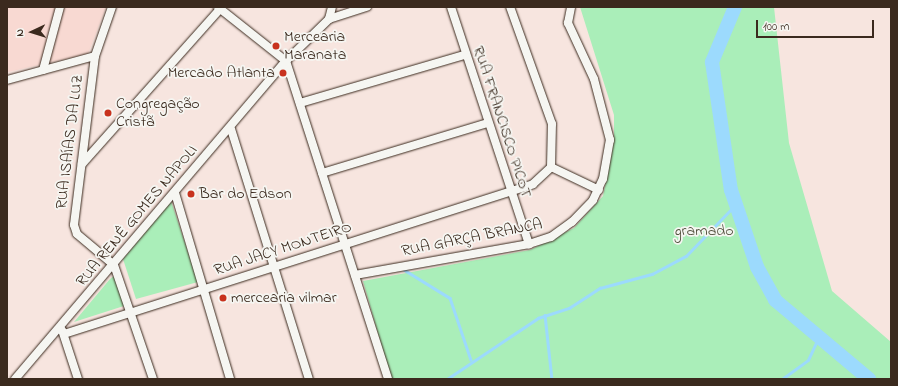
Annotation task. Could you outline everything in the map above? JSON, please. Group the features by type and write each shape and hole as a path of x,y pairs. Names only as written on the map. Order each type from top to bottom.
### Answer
{"street":[{"path":"43,70 60,7"},
{"name":"RUA ISAÍAS DA LUZ","path":"112,7 95,56 74,225 77,234 114,266"},
{"path":"329,19 332,7"},
{"name":"RUA RENÊ GOMES NAPOLI","path":"15,379 62,331 114,266 231,129 286,61 329,19 367,7"},
{"name":"RUA FRANCISCO PICOT","path":"451,7 464,56 488,123 510,193 529,244"},
{"path":"510,7 552,124 551,167 599,190"},
{"name":"RUA GARÇA BRANCA","path":"355,275 529,244 551,237 572,222 599,190 610,146 609,127 588,61 571,30 571,7"},
{"path":"82,164 219,8 286,61 388,379"},
{"path":"7,80 95,56"},
{"path":"300,103 464,56"},
{"path":"322,173 488,123"},
{"path":"231,129 273,268 309,379"},
{"name":"RUA JACY MONTEIRO","path":"62,331 204,290 345,244 510,193 533,184 551,167"},
{"path":"175,193 230,379"},
{"path":"114,266 132,311 153,379"},
{"path":"62,331 78,379"}],"shaded area":[{"path":"8,7 106,7 88,54 8,72"}],"green space":[{"name":"gramado","path":"580,7 774,7 789,143 832,291 891,342 891,379 391,379 363,281 530,250 574,228 603,196 614,141 614,115"},
{"path":"171,201 198,282 136,299 123,259"},
{"path":"114,276 127,305 74,322 110,279"}],"waterway":[{"path":"735,7 712,62 731,190 757,267 775,300 869,379"},
{"path":"447,379 538,318 569,308 600,288 652,274 686,256 736,204"},
{"path":"403,269 450,298 471,360"},
{"path":"545,315 552,379"},
{"path":"782,379 808,360 819,336"}],"place":[{"name":"Mercearia Maranata","path":"276,46"},
{"name":"Mercado Atlanta","path":"283,73"},
{"name":"Congregação Cristã","path":"108,113"},
{"name":"Bar do Edson","path":"191,194"},
{"name":"mercearia vilmar","path":"223,298"}]}
